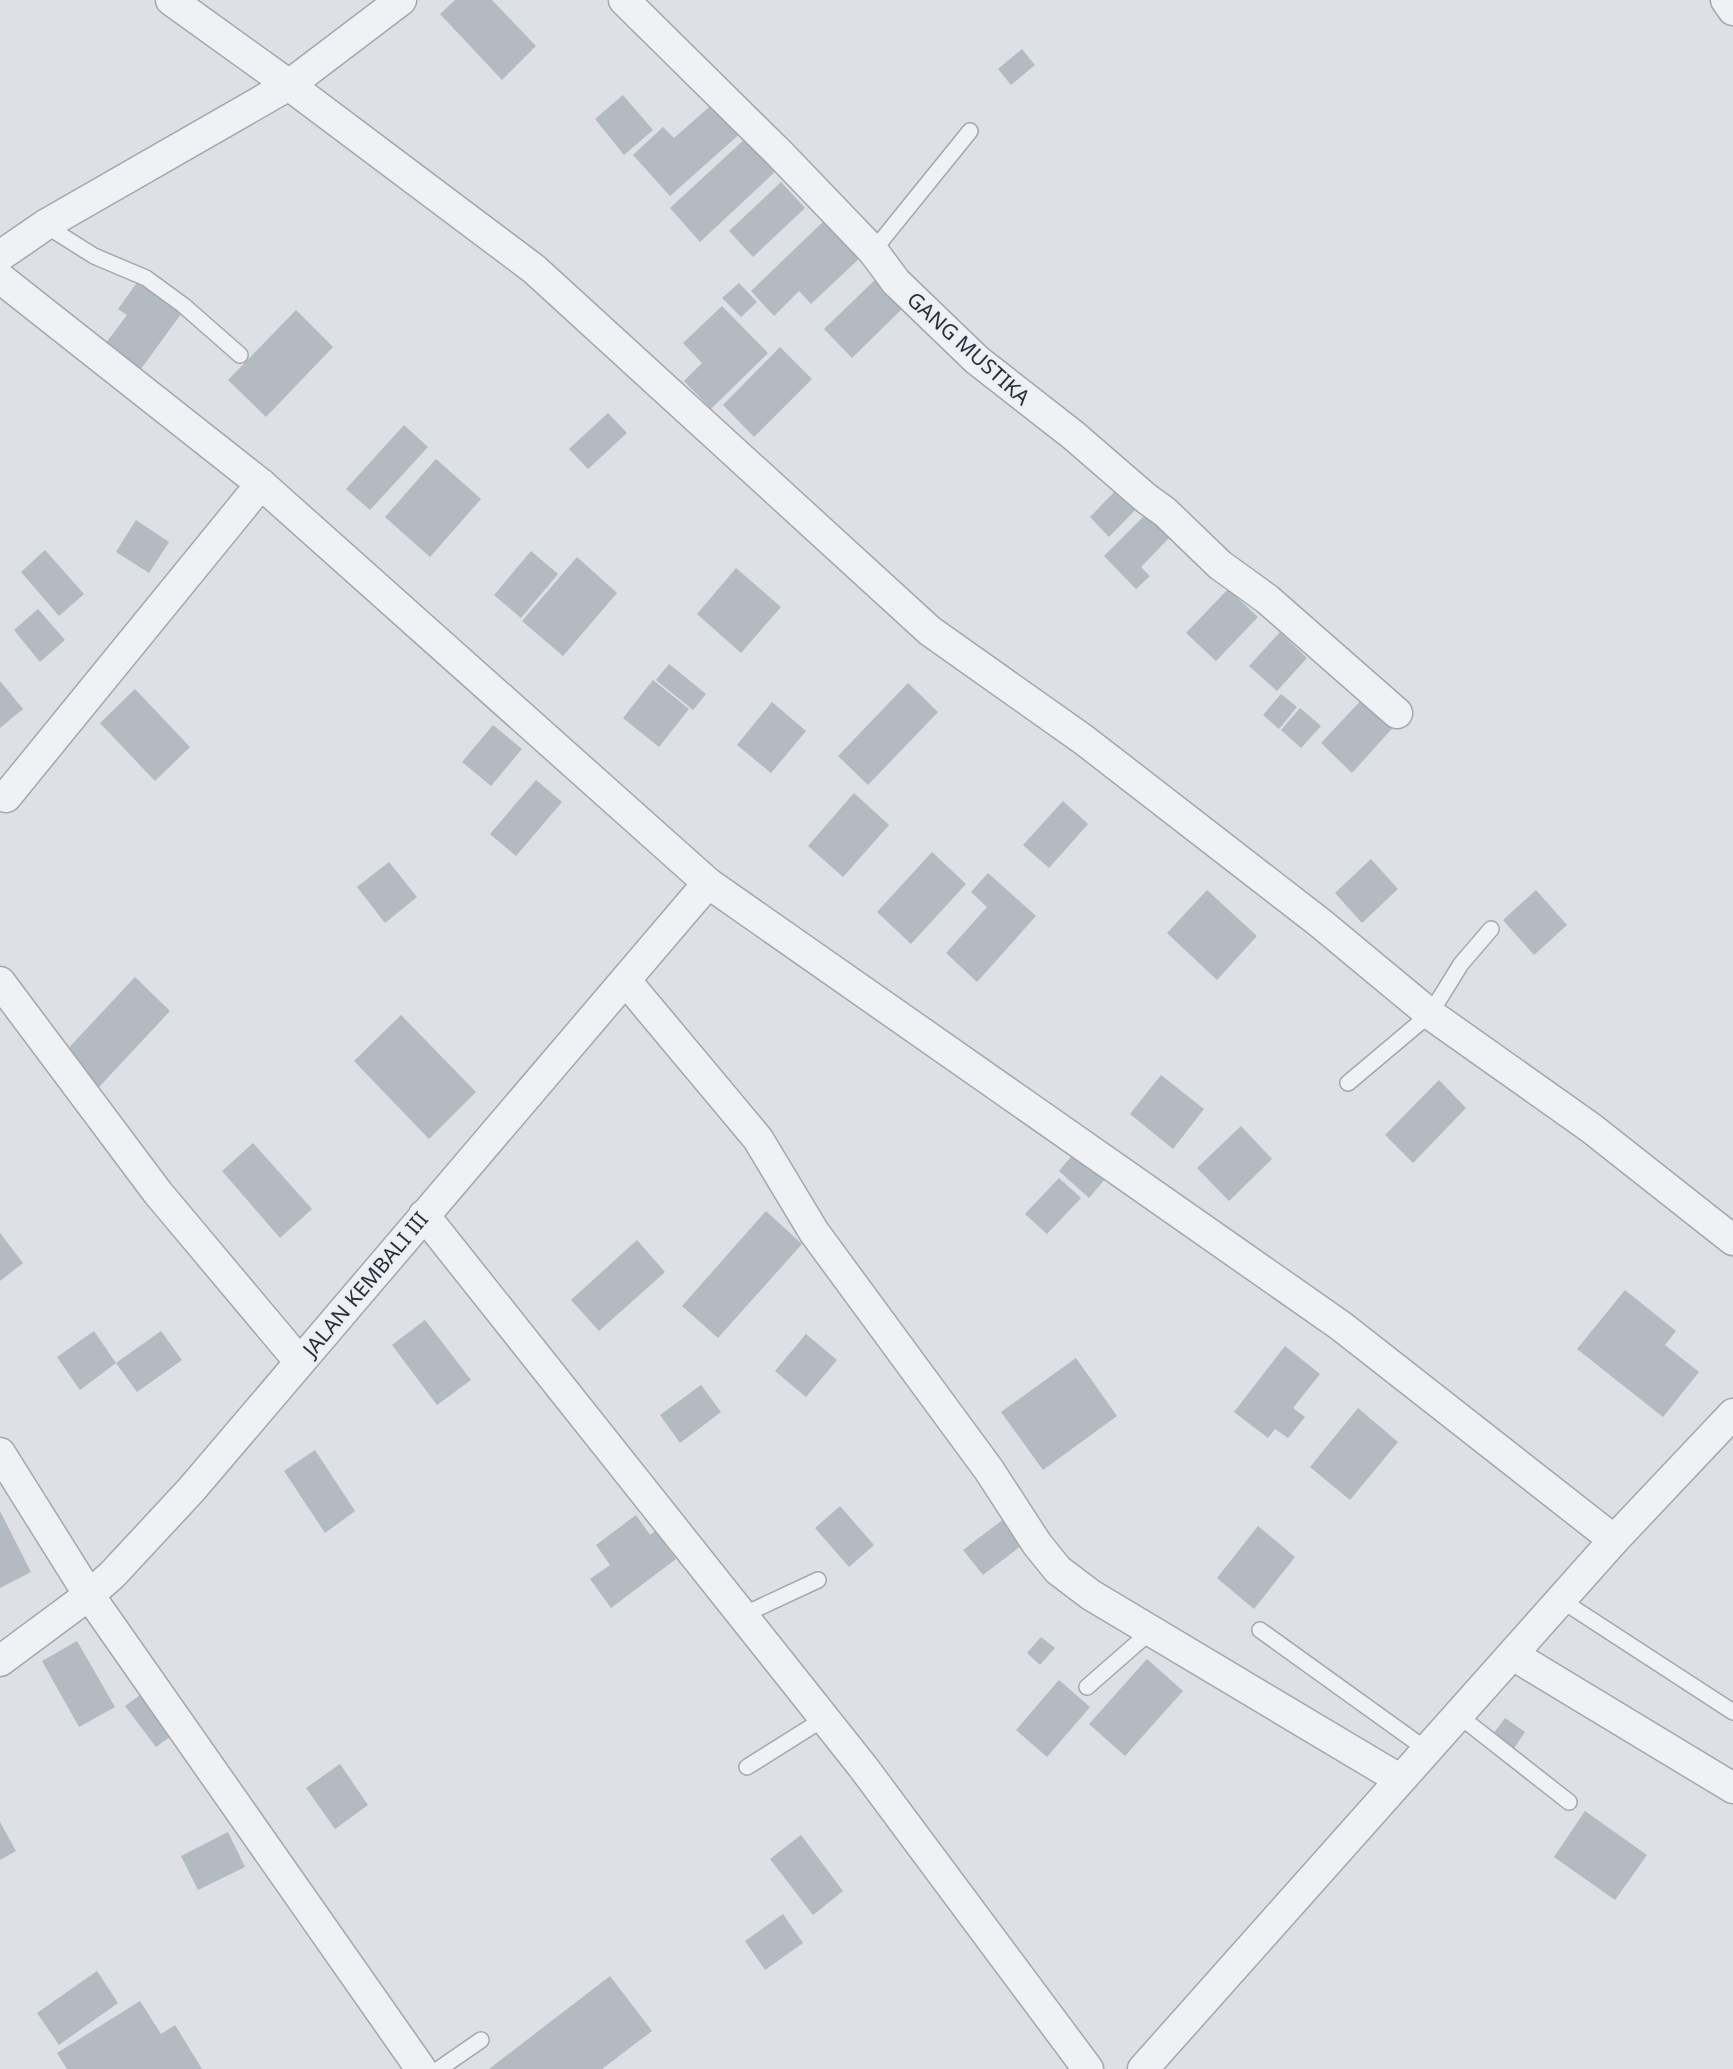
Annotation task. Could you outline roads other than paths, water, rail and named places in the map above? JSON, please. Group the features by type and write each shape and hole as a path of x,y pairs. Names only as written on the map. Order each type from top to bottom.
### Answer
{"street":[{"path":"171,0 289,85 534,269 930,631 1084,740 1319,922 1430,1014 1591,1128 1733,1240"},
{"path":"0,256 45,225 289,85 401,0"},
{"name":"GANG MUSTIKA","path":"624,0 780,154 873,251 896,282 977,360 1073,435 1165,512 1220,565 1267,599 1397,713"},
{"path":"1726,0 1733,10"},
{"path":"0,278 261,484 708,883 1341,1326 1614,1540"},
{"path":"6,797 261,484"},
{"name":"JALAN KEMBALI III","path":"0,1661 89,1595 122,1566 191,1490 708,883"},
{"path":"626,981 758,1139 814,1232 989,1470 1037,1544 1058,1570 1091,1595 1399,1779"},
{"path":"0,982 158,1193 299,1361"},
{"path":"424,1215 825,1718 1088,2069"},
{"path":"1143,2069 1614,1540 1733,1414"},
{"path":"0,1453 89,1595 421,2069"},
{"path":"1513,1655 1733,1788"}],"lane":[{"path":"873,251 970,131"},
{"path":"45,225 94,256 146,278 183,305 240,355"},
{"path":"1348,1083 1430,1014 1461,964 1491,929"},
{"path":"743,1615 818,1580"},
{"path":"1562,1600 1733,1712"},
{"path":"1260,1630 1427,1750"},
{"path":"1087,1687 1151,1631"},
{"path":"1458,1715 1569,1802"},
{"path":"747,1767 825,1718"},
{"path":"439,2069 481,2040"}]}
